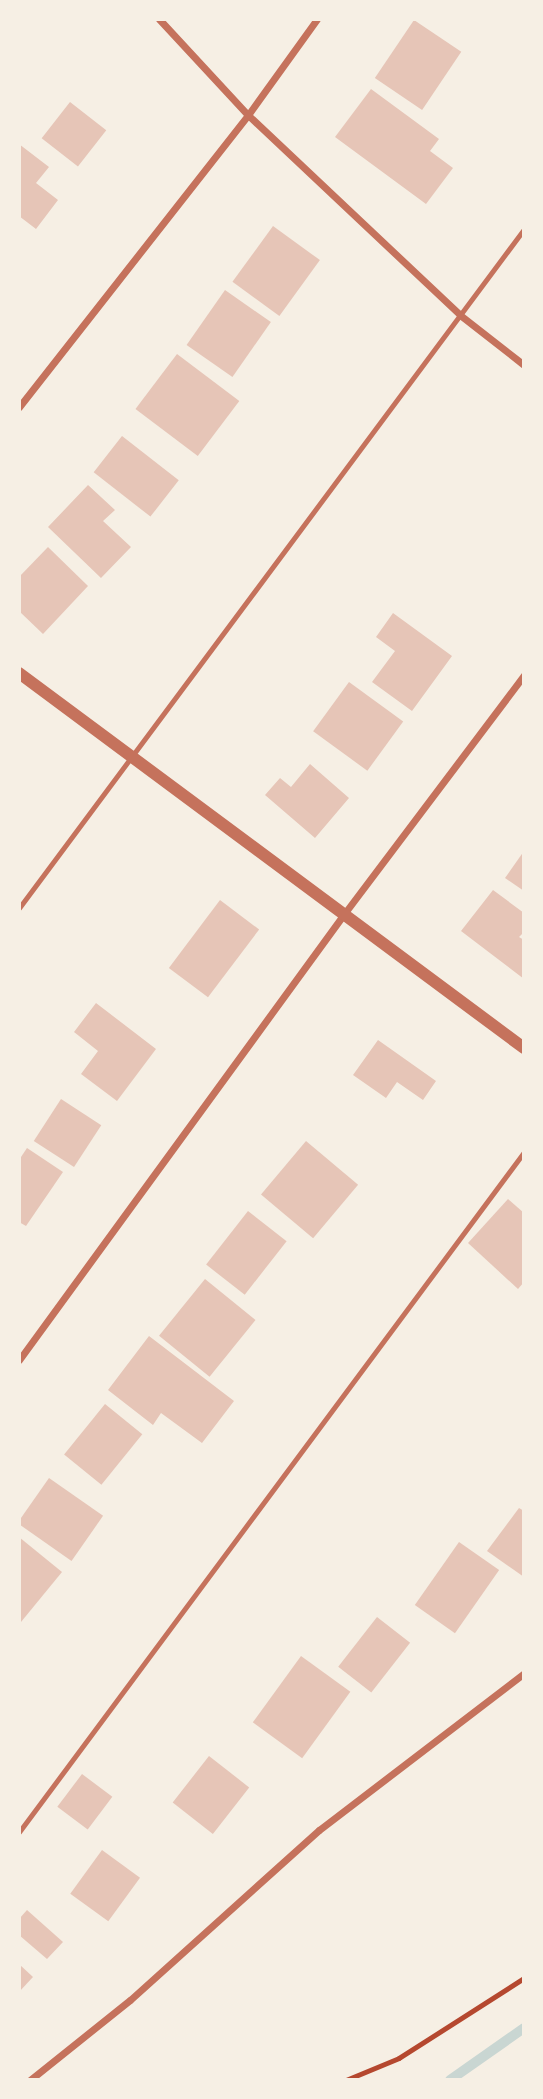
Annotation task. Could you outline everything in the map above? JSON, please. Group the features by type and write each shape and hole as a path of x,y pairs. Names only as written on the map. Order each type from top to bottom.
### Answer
{"street":[{"path":"159,19 248,115 460,315 524,365"},
{"path":"19,407 248,115 317,19"},
{"path":"19,673 524,1048"},
{"path":"19,1360 344,915 524,675"},
{"path":"30,2080 130,2000 319,1830 524,1673"}],"lane":[{"path":"19,908 524,229"},
{"path":"19,1832 524,1152"}],"path":[{"path":"346,2080 399,2058 524,1978"}],"building":[{"path":"414,20 461,52 422,110 375,78"},
{"path":"371,89 439,139 430,151 453,168 426,204 335,137"},
{"path":"70,102 106,130 78,167 42,138"},
{"path":"19,144 49,167 36,183 58,200 36,229 19,216"},
{"path":"273,226 320,260 279,316 232,282"},
{"path":"225,290 271,322 232,377 187,345"},
{"path":"177,354 239,401 198,456 135,409"},
{"path":"122,436 179,480 150,517 94,472"},
{"path":"88,485 115,510 103,521 131,547 101,578 48,527"},
{"path":"48,547 88,586 43,634 19,611 19,577"},
{"path":"393,613 452,656 412,711 372,682 395,651 376,637"},
{"path":"349,682 403,721 367,771 313,731"},
{"path":"310,764 349,798 315,838 265,795 280,778 291,787"},
{"path":"524,851 524,891 505,878"},
{"path":"493,890 524,913 524,932 519,937 524,940 524,979 461,931"},
{"path":"220,900 259,929 208,997 169,968"},
{"path":"96,1003 156,1049 117,1101 81,1074 98,1051 74,1032"},
{"path":"378,1040 436,1081 423,1100 397,1082 386,1098 353,1075"},
{"path":"61,1099 101,1125 74,1167 34,1141"},
{"path":"306,1141 358,1185 313,1238 261,1195"},
{"path":"27,1148 63,1172 26,1226 19,1222 19,1160"},
{"path":"508,1199 524,1213 524,1282 518,1289 468,1243"},
{"path":"248,1211 287,1241 245,1295 206,1265"},
{"path":"205,1279 256,1320 210,1377 159,1336"},
{"path":"149,1336 234,1401 202,1443 161,1413 153,1425 108,1390"},
{"path":"105,1404 142,1434 101,1485 64,1455"},
{"path":"49,1478 103,1516 72,1561 19,1524"},
{"path":"519,1508 524,1511 524,1577 487,1551"},
{"path":"19,1537 62,1572 21,1622 19,1621"},
{"path":"459,1542 499,1570 455,1633 415,1605"},
{"path":"377,1617 410,1643 371,1693 338,1667"},
{"path":"301,1656 350,1692 302,1758 253,1722"},
{"path":"209,1756 249,1787 213,1834 173,1802"},
{"path":"82,1774 112,1797 88,1830 57,1807"},
{"path":"102,1850 140,1878 108,1921 70,1894"},
{"path":"27,1910 63,1942 47,1959 19,1935 19,1919"},
{"path":"19,1964 33,1977 19,1992"}],"waterway":[{"path":"450,2080 524,2028"}]}
